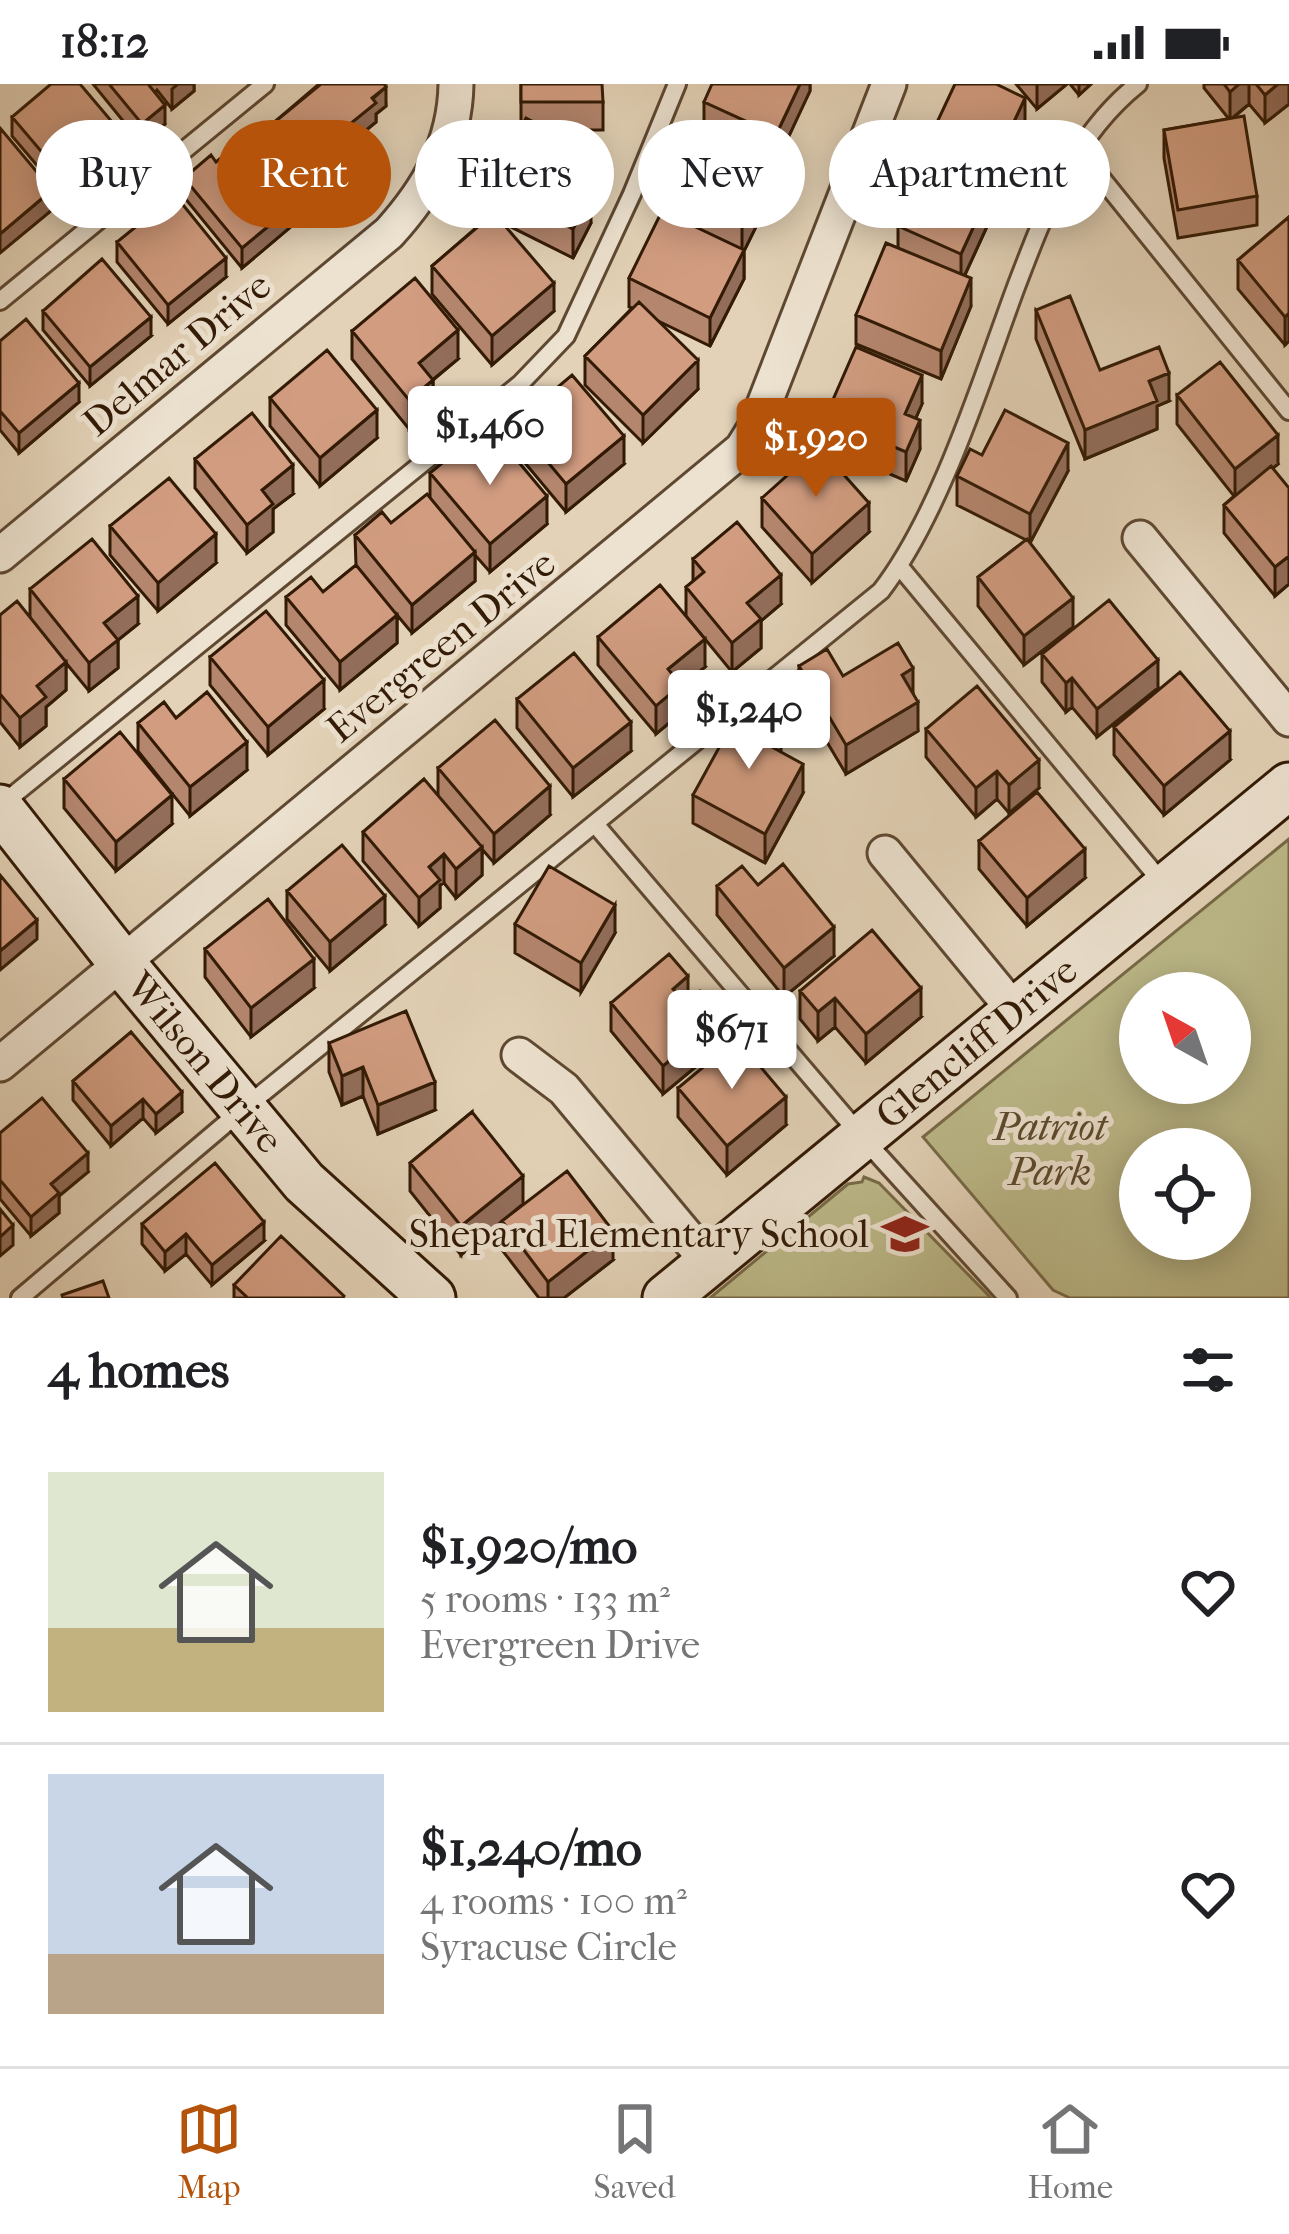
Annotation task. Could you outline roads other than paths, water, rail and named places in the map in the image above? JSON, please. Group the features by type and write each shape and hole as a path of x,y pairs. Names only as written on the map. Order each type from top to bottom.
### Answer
{"street":[{"name":"Delmar Drive","path":"0,555 388,233 413,207 437,166 451,123 456,84"},
{"name":"Evergreen Drive","path":"0,1064 742,449 755,428 889,84"},
{"path":"1140,538 1289,719"},
{"name":"Glencliff Drive","path":"666,1298 1289,786"},
{"name":"Wilson Drive","path":"0,807 318,1198 432,1298"},
{"path":"885,853 1016,1011"},
{"path":"519,1055 564,1089 709,1263"}],"lane":[{"path":"0,301 265,84"},
{"path":"0,807 520,384 566,336 677,84"},
{"path":"1100,120 1138,84"},
{"path":"1110,189 1289,411"},
{"path":"20,1298 243,1109 880,592 900,567 964,426 1038,228"},
{"path":"900,567 1166,887"},
{"path":"595,824 862,1138 1008,1298"}],"place":[{"name":"Shepard Elementary School","path":"905,1234"}],"park label":[{"name":"Patriot Park","path":"1050,1150"}]}
